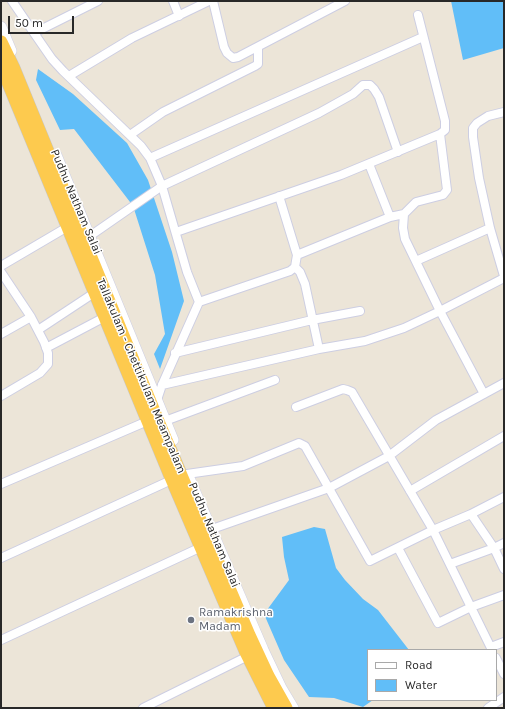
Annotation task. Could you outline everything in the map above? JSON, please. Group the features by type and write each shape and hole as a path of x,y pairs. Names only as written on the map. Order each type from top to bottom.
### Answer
{"highway":[{"name":"Tallakulam - Chettikulam Meampalam","path":"1,29 3,47 13,67 160,426 249,636 268,676 286,708"},
{"name":"Tallakulam - Chettikulam Meampalam","path":"1,65 171,477 246,652 274,708"}],"main road":[{"name":"Pudhu Natham Salai","path":"1,29 90,236 187,474 263,650 281,688 293,708"},
{"name":"Pudhu Natham Salai","path":"1,77 36,158 143,423 244,658 268,708"}],"street":[{"path":"12,1 52,59 130,135 150,158 162,186 187,272 198,302 175,353 157,400"},
{"path":"34,33 98,1"},
{"path":"172,1 179,16"},
{"path":"69,76 132,38 209,1"},
{"path":"213,1 227,53 233,58 258,47 345,1"},
{"path":"176,232 342,175 440,134 445,130 445,121 418,15"},
{"path":"150,158 423,36"},
{"path":"130,135 163,112 258,64 258,47"},
{"path":"90,236 162,186 319,113 353,94 363,85 370,85 379,97 398,152"},
{"path":"162,385 319,349 365,341 404,328 440,311 504,277 490,228 478,171 473,128 477,123 488,116 504,112"},
{"path":"297,255 390,217 404,214 416,202 446,193 440,134"},
{"path":"368,164 390,217"},
{"path":"198,302 279,275 290,271 295,267 297,255 279,196"},
{"path":"404,214 403,228 405,239 440,311 484,394"},
{"path":"416,261 490,228"},
{"path":"1,266 64,229"},
{"path":"295,267 300,272 306,284 319,349"},
{"path":"1,272 38,330 48,353 48,364 40,373 1,396"},
{"path":"38,330 91,295"},
{"path":"175,353 360,310"},
{"path":"1,334 31,318"},
{"path":"46,348 101,319"},
{"path":"165,421 276,380"},
{"path":"212,529 329,488 389,456 436,420 504,383"},
{"path":"296,406 343,389 352,392 433,530 492,649 504,642"},
{"path":"1,484 143,423"},
{"path":"410,491 504,436"},
{"path":"187,474 243,466 299,443 305,446 370,561 504,497"},
{"path":"1,558 168,482"},
{"path":"471,514 494,548 504,569"},
{"path":"450,564 494,548 504,542"},
{"path":"398,548 438,623 471,607 504,595"},
{"path":"1,640 197,549"},
{"path":"143,708 244,658"},
{"path":"497,660 504,674"},
{"path":"488,708 504,697"}],"water":[{"path":"451,1 504,1 504,48 463,60"},
{"path":"38,69 73,94 127,143 148,180 172,252 184,301 160,369 154,354 165,334 155,275 134,209 74,129 60,130 36,80"},
{"path":"314,527 325,529 336,568 363,599 378,610 408,649 367,649 367,701 372,701 363,707 334,698 309,697 284,660 264,614 289,580 284,557 282,537"}],"place":[{"name":"Ramakrishna Madam","path":"191,620"}]}
